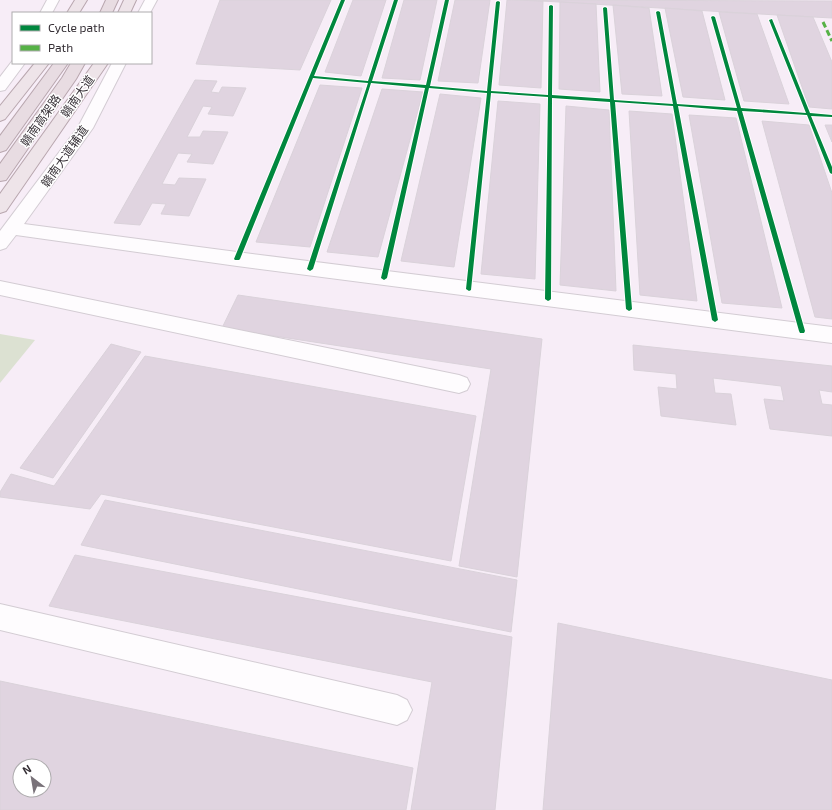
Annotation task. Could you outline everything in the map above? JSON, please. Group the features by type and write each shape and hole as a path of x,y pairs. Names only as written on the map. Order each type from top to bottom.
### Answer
{"highway":[{"path":"106,12 112,0"},
{"name":"赣南高架路","path":"0,147 60,64"},
{"name":"赣南高架路","path":"0,176 69,79 77,64"}],"main road":[{"path":"74,12 81,0"},
{"path":"124,12 130,0"},
{"path":"0,116 41,64"},
{"name":"赣南大道","path":"0,206 100,64"}],"street":[{"path":"47,12 53,0"},
{"path":"145,12 151,0"},
{"path":"0,87 17,64"},
{"name":"赣南大道辅道","path":"0,244 85,128 118,64"},
{"path":"12,228 236,259 832,335"},
{"path":"0,288 459,384"},
{"path":"0,618 398,710"}],"green space":[{"path":"0,334 35,340 0,383"}],"building":[{"path":"220,0 331,0 300,70 196,64"},
{"path":"353,0 386,0 361,76 325,72"},
{"path":"404,0 437,0 420,80 382,78"},
{"path":"455,0 490,0 478,83 438,81"},
{"path":"507,0 543,1 541,88 499,85"},
{"path":"525,0 832,1 832,18 777,15"},
{"path":"560,2 596,4 600,92 559,89"},
{"path":"613,5 649,8 662,96 622,94"},
{"path":"665,8 702,11 725,100 683,97"},
{"path":"719,12 757,14 789,104 744,101"},
{"path":"777,15 813,17 832,62 832,109 809,107"},
{"path":"195,80 217,81 211,92 219,93 222,87 246,88 233,116 208,114 212,107 203,106 187,137 200,137 203,131 228,132 213,164 187,162 192,154 178,153 162,184 175,185 179,178 206,179 189,216 161,214 166,204 152,203 140,225 114,223"},
{"path":"320,85 362,88 310,247 256,242"},
{"path":"382,89 423,92 378,257 327,252"},
{"path":"440,94 481,98 454,267 401,261"},
{"path":"498,101 540,104 535,279 481,274"},
{"path":"566,106 609,110 616,291 560,285"},
{"path":"629,111 672,114 697,301 640,295"},
{"path":"689,115 736,118 782,308 722,303"},
{"path":"762,121 809,125 832,193 832,319 815,317"},
{"path":"825,125 832,125 832,142"},
{"path":"238,295 542,339 517,577 459,566 491,369 222,328"},
{"path":"111,344 141,352 53,478 20,468"},
{"path":"633,345 832,366 832,392 819,390 822,404 832,405 832,436 770,429 764,399 784,401 781,386 713,378 715,393 731,394 736,425 661,416 658,387 677,389 676,374 634,370"},
{"path":"145,356 476,416 451,561 101,494 90,509 0,497 0,492 11,474 54,486"},
{"path":"105,500 517,580 511,632 81,545"},
{"path":"75,555 512,637 495,810 411,810 432,682 49,606"},
{"path":"558,623 832,680 832,810 543,810"},
{"path":"0,681 413,768 406,810 0,810"}],"marked path":[{"path":"823,22 832,41"}],"cycle path":[{"path":"237,259 343,0"},
{"path":"310,269 396,0"},
{"path":"384,278 447,0"},
{"path":"469,289 498,2"},
{"path":"548,299 551,6"},
{"path":"605,8 629,309"},
{"path":"658,12 715,320"},
{"path":"713,17 802,331"},
{"path":"771,20 832,173"},
{"path":"312,77 489,92 832,116"}]}
